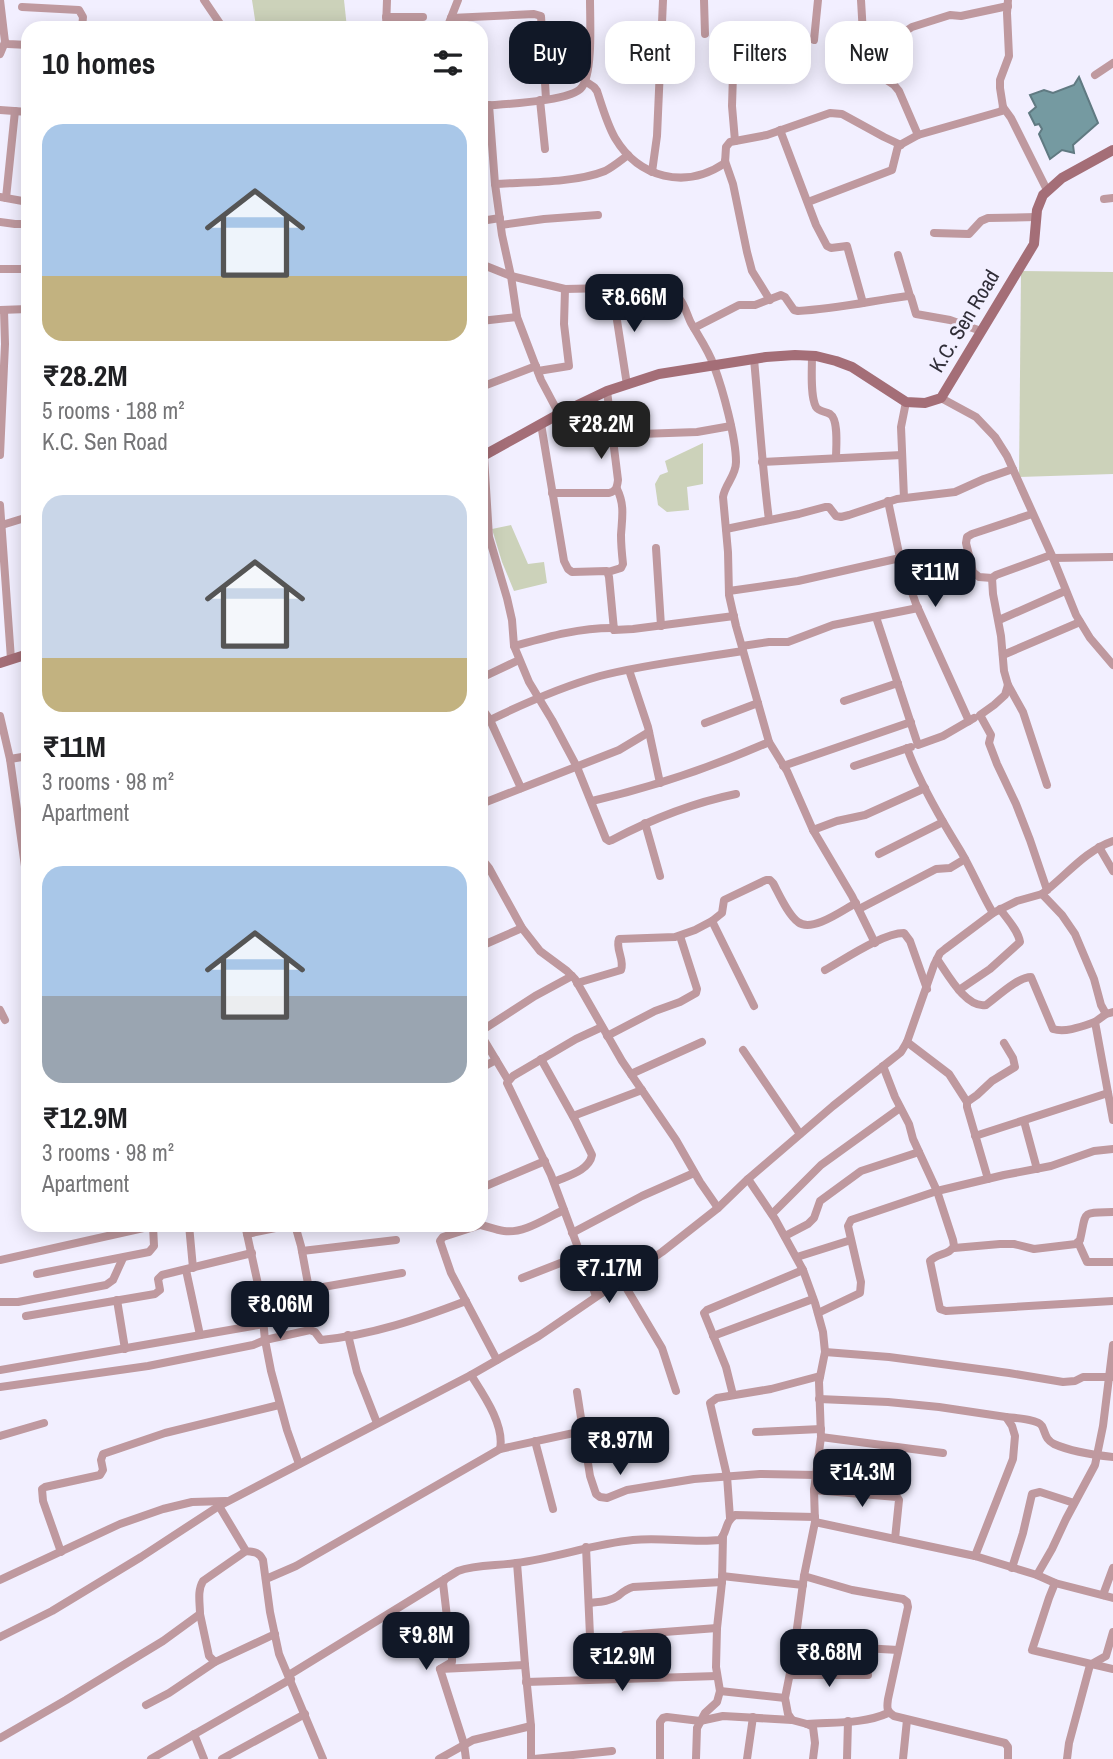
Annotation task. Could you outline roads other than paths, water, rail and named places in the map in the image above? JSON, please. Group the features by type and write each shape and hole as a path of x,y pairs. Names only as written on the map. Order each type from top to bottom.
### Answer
{"street":[{"path":"0,0 5,42 0,54"},
{"path":"204,0 218,21"},
{"path":"386,21 387,0"},
{"path":"450,21 458,0"},
{"path":"590,0 590,21"},
{"path":"652,172 657,136 663,0"},
{"path":"704,0 705,34"},
{"path":"814,40 818,0"},
{"path":"861,0 862,21"},
{"path":"913,26 950,15 961,16 1008,3 1009,56 1000,80 1003,107 1012,118 1047,190 1062,178 1113,150"},
{"path":"22,7 79,10 83,21"},
{"path":"451,18 534,14 541,16 545,149"},
{"path":"386,17 424,17"},
{"path":"5,42 21,45"},
{"path":"1095,75 1113,63"},
{"path":"488,106 566,97 582,89 584,84"},
{"path":"590,84 597,91 613,135 628,156 652,172 666,177 691,176 718,167 725,161"},
{"path":"733,84 735,141"},
{"path":"892,84 899,91 918,135"},
{"path":"808,202 892,170 898,148 918,135 1000,112 1003,107"},
{"path":"0,110 21,111"},
{"path":"15,111 3,197 21,201"},
{"path":"770,300 752,271 733,184 725,161 727,145 735,141 758,138 823,114 838,113 901,145"},
{"path":"488,128 500,221 517,317 559,414"},
{"path":"780,130 827,246 846,246 863,303"},
{"path":"495,184 589,175 612,167 628,156"},
{"path":"488,164 493,164"},
{"name":"K.C. Sen Road","path":"906,402 925,403 941,398 1032,246 1039,204 1047,190"},
{"path":"488,221 598,215"},
{"path":"934,233 969,234 981,221 988,218 1037,217"},
{"path":"0,222 21,224"},
{"path":"898,255 916,314 950,320 981,331"},
{"path":"488,267 511,276 565,289 655,287 674,293 684,306 714,366 731,426 737,465 724,490 723,507 729,591 742,649 769,742 798,794 813,830 875,943"},
{"path":"0,268 21,269"},
{"path":"612,288 627,385"},
{"path":"488,385 537,368 569,366 564,324 565,289"},
{"path":"694,328 739,306 755,305 783,295 794,310 798,311 831,309 910,296"},
{"path":"0,455 5,344 2,310 21,309"},
{"path":"488,320 517,317"},
{"path":"812,356 815,405 818,410 834,417 836,458"},
{"path":"488,454 607,391 659,374 754,359 812,356 836,360 852,367 906,402 901,427 904,498"},
{"path":"754,359 769,520"},
{"path":"541,424 566,566 572,572 608,572 621,568 623,507 617,489 607,391"},
{"path":"941,398 966,411 984,424 995,437 1013,469 1080,622 1113,664"},
{"path":"612,435 697,432 731,426"},
{"path":"762,462 902,456"},
{"path":"726,529 825,506 841,517 888,501 955,492 1013,469"},
{"path":"552,492 609,493 617,489"},
{"path":"888,501 900,558 918,608 969,721"},
{"path":"0,505 5,661"},
{"path":"1032,514 970,535 966,543 969,560 976,575 992,578 1052,556 1113,557"},
{"path":"2,525 21,519"},
{"path":"488,547 507,598 514,646 519,660 577,767 608,841 645,823 712,799 736,794"},
{"path":"656,548 661,625"},
{"path":"729,591 798,581 900,558"},
{"path":"906,575 969,560"},
{"path":"608,572 612,628"},
{"path":"992,578 1007,685 1023,712 1047,786"},
{"path":"999,620 1065,591"},
{"path":"521,788 489,720 539,697 598,677 769,642 788,642 833,625 918,608"},
{"path":"514,646 581,630 617,630 734,616"},
{"path":"876,617 918,745"},
{"path":"1003,655 1080,622"},
{"path":"488,675 519,660"},
{"path":"629,670 649,732 660,783"},
{"path":"844,701 898,683"},
{"path":"854,766 943,736 995,705 1005,695 1007,685"},
{"path":"705,723 758,703"},
{"path":"937,959 959,990 981,1006 1019,980 1031,977 1054,1029 1059,1031 1096,1022 1110,1013 1101,1004 1094,979 1075,934 1045,892 1030,840 989,743 991,735 980,715"},
{"path":"0,716 10,759 21,834"},
{"path":"783,766 911,722"},
{"path":"488,801 619,750 649,732"},
{"path":"592,801 660,783 769,742"},
{"path":"907,748 981,894 1016,931 1020,942 990,969 959,990"},
{"path":"10,759 21,757"},
{"path":"813,830 865,815 925,788"},
{"path":"16,805 21,805"},
{"path":"879,854 943,822"},
{"path":"645,823 660,876"},
{"path":"0,1637 52,1611 219,1506 471,1375 539,1336 662,1252 718,1208 833,1106 901,1052 937,959 945,949 996,911 1045,892 1099,847 1113,841"},
{"path":"1099,847 1113,871"},
{"path":"488,1028 535,996 575,979 621,970 623,966 617,944 619,939 666,939 680,936 721,915 724,901 766,880 771,881 791,914 801,924 806,925 819,923 936,869 950,868 965,859"},
{"path":"488,867 522,928 540,951 575,979 607,1036 718,1208"},
{"path":"712,920 754,1006"},
{"path":"488,943 522,928"},
{"path":"825,970 898,933 906,935 910,941 927,989"},
{"path":"607,1036 696,993 680,936"},
{"path":"0,1010 5,1020"},
{"path":"1096,1022 1113,1120"},
{"path":"508,1080 576,1039 602,1027"},
{"path":"631,1074 702,1042"},
{"path":"907,1042 949,1074 967,1102 988,1179"},
{"path":"967,1102 992,1081 1015,1067 1004,1043"},
{"path":"488,1046 508,1080 508,1086 545,1161 596,1296"},
{"path":"743,1050 800,1134"},
{"path":"541,1059 590,1149 591,1160 587,1166 554,1182"},
{"path":"488,1064 496,1060"},
{"path":"883,1066 937,1191 954,1248"},
{"path":"573,1116 642,1090"},
{"path":"975,1136 1108,1093"},
{"path":"772,1214 821,1165 900,1108"},
{"path":"1024,1121 1037,1169"},
{"path":"818,1313 860,1293 861,1282 848,1226 851,1220 937,1191 1051,1167 1094,1151 1113,1149"},
{"path":"785,1236 808,1224 814,1218 820,1200 861,1171 919,1152"},
{"path":"488,1185 545,1161"},
{"path":"572,1233 642,1196 694,1173"},
{"path":"748,1179 772,1214 803,1270 818,1313 825,1352 820,1376 821,1433 814,1490 815,1519 785,1698 792,1720"},
{"path":"488,1227 513,1231 564,1210"},
{"path":"1078,1242 1086,1215 1113,1212"},
{"path":"0,1260 128,1232"},
{"path":"37,1274 149,1252 154,1245 155,1232"},
{"path":"189,1232 189,1269 201,1335"},
{"path":"247,1232 279,1405 299,1464"},
{"path":"295,1232 309,1289"},
{"path":"458,1232 443,1237 440,1241 451,1273 497,1360"},
{"path":"302,1251 396,1240"},
{"path":"797,1257 851,1240"},
{"path":"1078,1242 1034,1249 1000,1244 954,1248 930,1261 938,1304 944,1311 1113,1301"},
{"path":"1078,1242 1087,1262 1113,1262"},
{"path":"26,1315 155,1294 160,1290 160,1277 252,1254"},
{"path":"522,1278 581,1255"},
{"path":"0,1302 18,1303 106,1285 113,1280 123,1258"},
{"path":"733,1395 726,1367 704,1313 803,1270"},
{"path":"261,1298 402,1273"},
{"path":"621,1279 662,1348 676,1391"},
{"path":"713,1336 813,1299"},
{"path":"117,1300 125,1349"},
{"path":"0,1387 148,1366 253,1345 310,1330 321,1340 394,1327 466,1301"},
{"path":"0,1370 264,1324"},
{"path":"348,1335 357,1372 377,1423"},
{"path":"1037,1575 1095,1465 1111,1377 1113,1345"},
{"path":"825,1352 889,1357 1063,1382 1083,1377 1111,1377"},
{"path":"471,1375 495,1418 500,1449"},
{"path":"730,1518 727,1476 710,1403 717,1398 771,1389 820,1376"},
{"path":"577,1392 590,1476 596,1494 600,1497 607,1498 627,1490 694,1479 760,1474 816,1475"},
{"path":"819,1399 939,1407 1036,1422 1042,1425 1047,1440 1052,1443 1070,1450 1113,1457"},
{"path":"61,1552 41,1489 100,1475 103,1470 103,1454 165,1433 279,1405"},
{"path":"975,1556 1013,1459 1015,1436 1006,1417"},
{"path":"0,1436 44,1423"},
{"path":"266,1579 296,1566 500,1449 583,1431"},
{"path":"756,1432 821,1433 943,1453"},
{"path":"535,1441 553,1510"},
{"path":"814,1490 897,1497 900,1506 895,1539"},
{"path":"1012,1568 1032,1494 1040,1492 1074,1503"},
{"path":"0,1580 120,1524 163,1508 192,1502 230,1501"},
{"path":"219,1506 246,1551"},
{"path":"696,1759 697,1728 717,1702 720,1691 716,1628 722,1579 723,1536 727,1522 735,1515 815,1519 975,1556 1055,1583 1113,1598"},
{"path":"155,1758 468,1567 517,1563 586,1547 645,1539 708,1541 720,1540 723,1536"},
{"path":"586,1547 589,1679"},
{"path":"215,1662 209,1656 200,1614 200,1586 203,1581 246,1551 255,1552 260,1554 265,1566 279,1654 322,1756 312,1759"},
{"path":"517,1563 532,1759 612,1751"},
{"path":"1103,1595 1113,1568"},
{"path":"440,1669 452,1662 452,1640 443,1584 445,1579"},
{"path":"589,1603 616,1598 633,1587 722,1579 804,1581 903,1599 908,1606 888,1699 888,1713"},
{"path":"1055,1583 1032,1650 1113,1670"},
{"path":"0,1738 163,1641 200,1614"},
{"path":"625,1635 716,1628"},
{"path":"1067,1759 1090,1665 1106,1656 1113,1632"},
{"path":"146,1705 215,1662 275,1634"},
{"path":"795,1644 898,1650"},
{"path":"440,1669 525,1665"},
{"path":"440,1669 464,1744 466,1759"},
{"path":"790,1675 868,1675"},
{"path":"526,1682 717,1676"},
{"path":"720,1691 785,1698"},
{"path":"807,1724 878,1717 888,1713 1005,1743 1008,1747 1008,1759"},
{"path":"222,1759 305,1714"},
{"path":"660,1759 660,1722 663,1718 700,1721 717,1716 792,1720 807,1724 813,1727 813,1759"},
{"path":"747,1759 753,1717"},
{"path":"903,1759 907,1720"},
{"path":"847,1759 848,1721"},
{"path":"439,1759 480,1738 531,1726"},
{"path":"194,1734 204,1759"}]}
